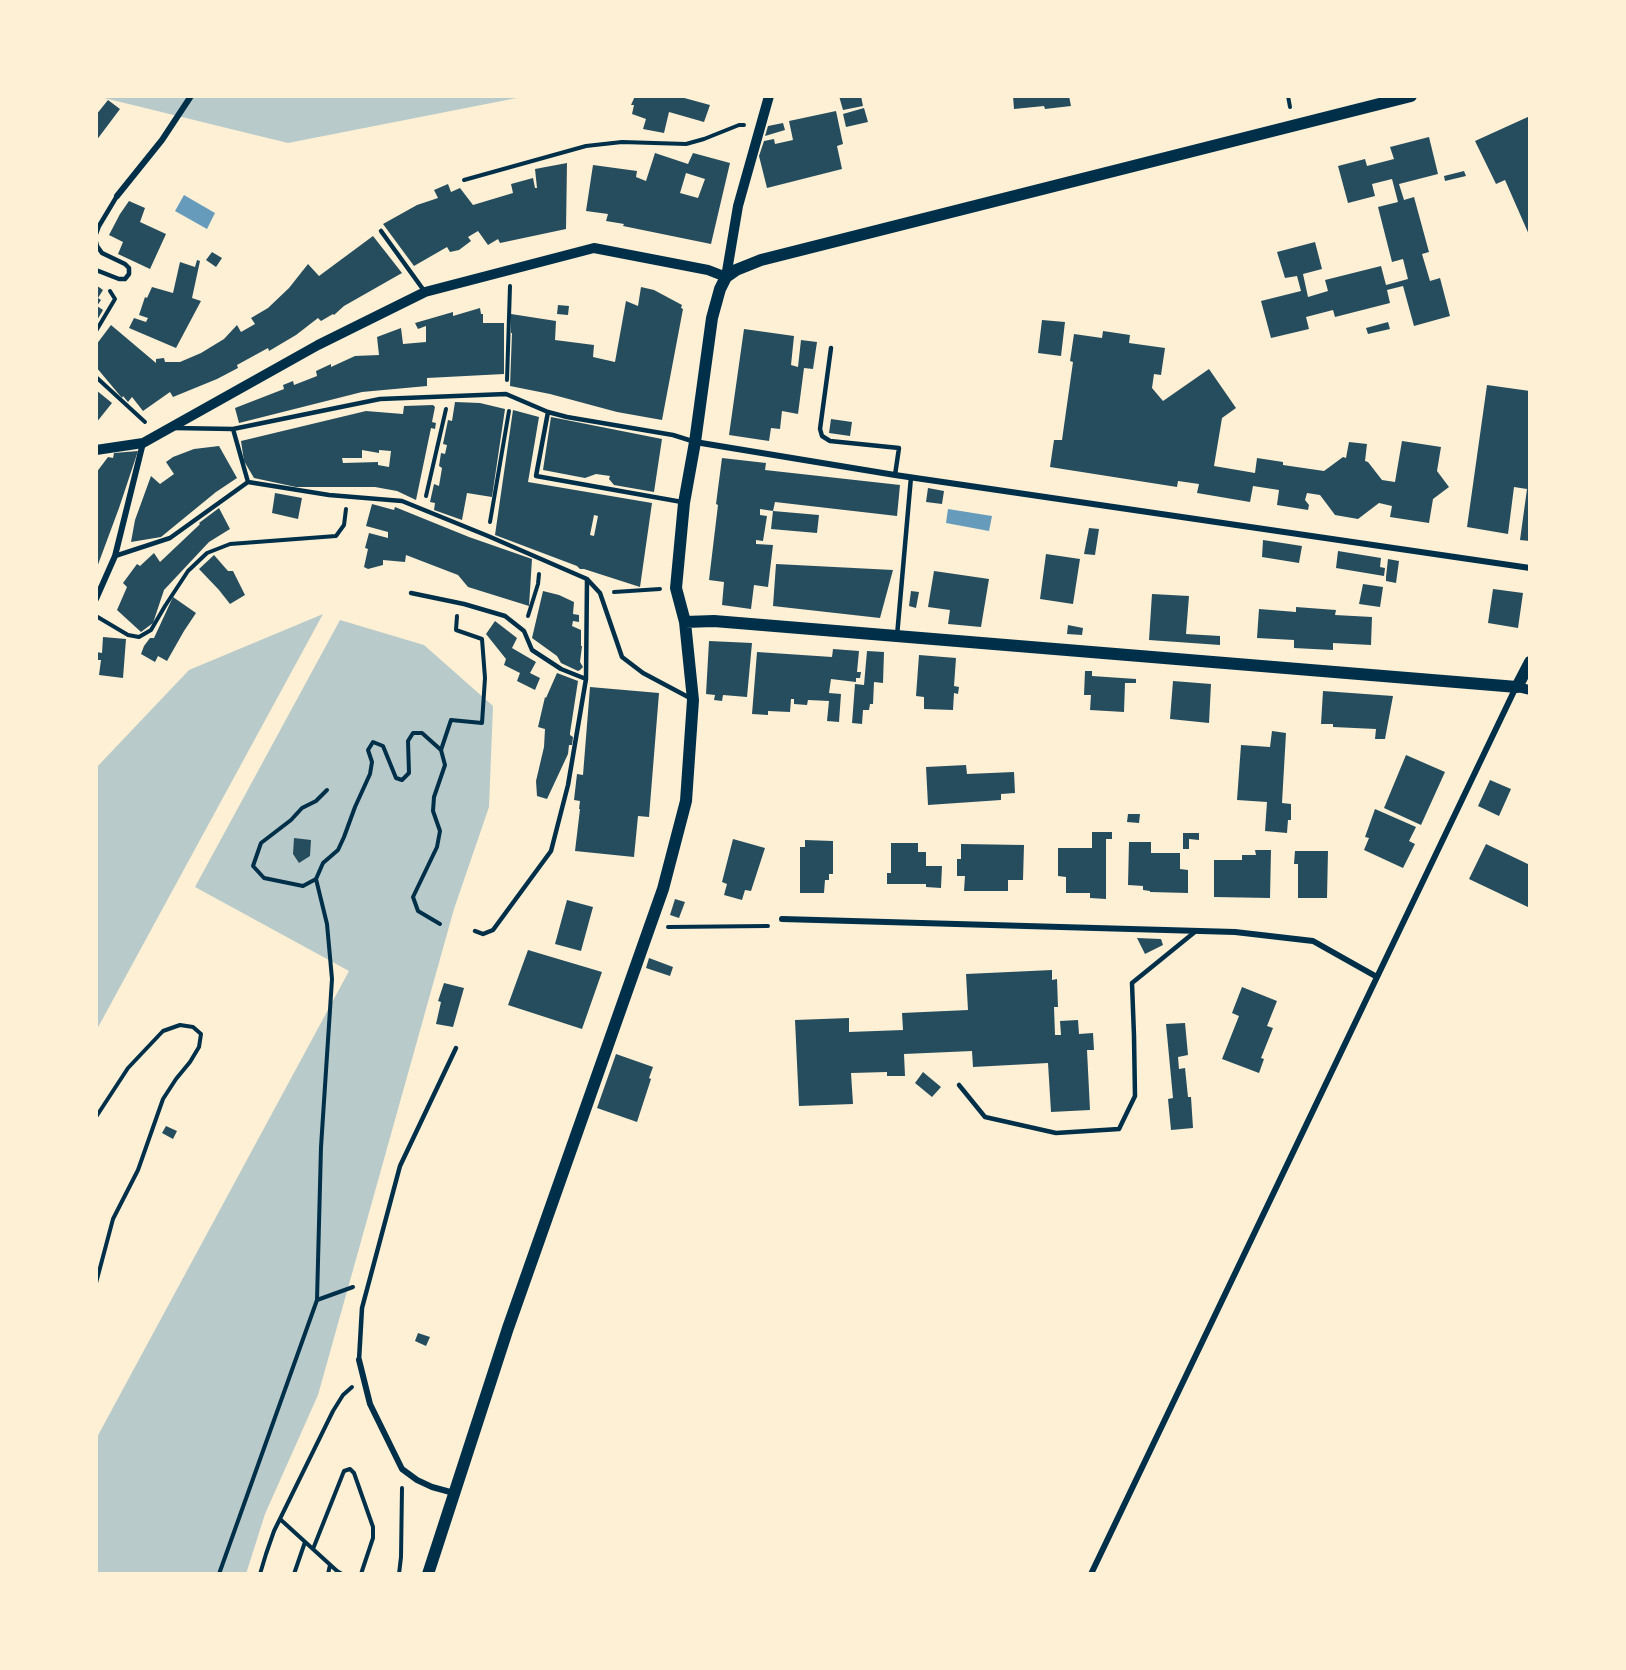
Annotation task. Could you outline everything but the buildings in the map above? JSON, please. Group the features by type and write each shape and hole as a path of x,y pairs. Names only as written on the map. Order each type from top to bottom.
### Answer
{"main road":[{"path":"428,1574 512,1317 663,889 686,801 693,700 685,622 676,588 684,503 712,318 720,289 726,278 736,270 760,260 1411,96"},
{"path":"685,622 714,621 1517,687 1530,662"}],"street":[{"path":"117,196 162,140 191,96"},
{"path":"96,450 143,443 318,345 425,292 594,248 708,270 726,278 738,206 769,96"},
{"path":"695,442 895,475 1530,568"},
{"path":"96,599 116,556 143,443"},
{"path":"1091,1574 1517,687 1530,690"},
{"path":"782,919 1235,932 1313,941 1377,977"},
{"path":"359,1360 370,1404 402,1469 432,1487 454,1493"}],"lane":[{"path":"96,234 117,196"},
{"path":"381,231 425,292"},
{"path":"96,242 102,253 125,264 129,268 129,274 125,279 119,279 96,270"},
{"path":"831,348 820,429 822,436 830,441 898,448 895,475"},
{"path":"171,428 233,429 380,399 506,394 548,412 567,417 673,435 695,442"},
{"path":"548,412 536,476 684,503"},
{"path":"233,429 248,482"},
{"path":"897,636 911,477"},
{"path":"116,556 170,538 248,482 348,497 402,501 587,579 600,593 622,657 643,672 693,700"},
{"path":"475,931 483,934 493,930 550,851 568,785 586,679 587,579"},
{"path":"411,593 505,616 524,631 532,650 561,669 586,679"},
{"path":"959,1085 985,1117 1056,1133 1119,1129 1135,1096 1132,983 1196,931"},
{"path":"359,1360 362,1308 400,1166 456,1048"}],"path":[{"path":"464,180 586,146 622,142 686,144 739,125 760,125"},
{"path":"488,536 509,409 506,394 511,270"},
{"path":"96,331 115,299 108,288 107,275"},
{"path":"96,377 158,435"},
{"path":"423,511 449,397"},
{"path":"96,616 128,634 139,637 151,630 188,571 207,553 230,544 336,536 344,525 348,497"},
{"path":"524,631 538,584 541,559"},
{"path":"600,593 676,588"},
{"path":"441,750 451,720 482,723 485,678 482,639 456,630 457,616 471,606"},
{"path":"219,1574 317,1300 321,1147 332,979 327,924 316,879 323,863 338,850 344,837 370,774 372,762 368,750 373,742 383,746 396,778 402,780 409,773 408,741 413,733 423,733 441,750 445,765 434,797 433,811 440,831 436,847 413,897 418,910 440,924"},
{"path":"316,879 303,886 264,878 253,866 261,843 327,790"},
{"path":"648,927 771,926 782,919"},
{"path":"96,1117 128,1068 163,1031 180,1025 193,1027 201,1034 199,1047 163,1099 138,1170 113,1219 96,1284"},
{"path":"317,1300 369,1281"},
{"path":"260,1574 280,1519 333,1411 343,1395 363,1376"},
{"path":"313,1549 344,1472 350,1469 354,1473 373,1527 374,1538 361,1574"},
{"path":"399,1574 402,1469"},
{"path":"280,1519 342,1574"},
{"path":"294,1574 305,1542"},
{"path":"328,1574 330,1565"}],"shaded area":[{"path":"96,96 527,96 288,143"},
{"path":"323,614 96,1031 96,768 189,670"},
{"path":"340,620 424,645 493,706 489,807 454,909 318,1395 265,1514 246,1574 96,1574 96,1439 349,971 195,887"}],"water":[{"path":"184,195 215,213 207,229 175,211"},
{"path":"948,509 992,516 989,531 946,523"}]}
